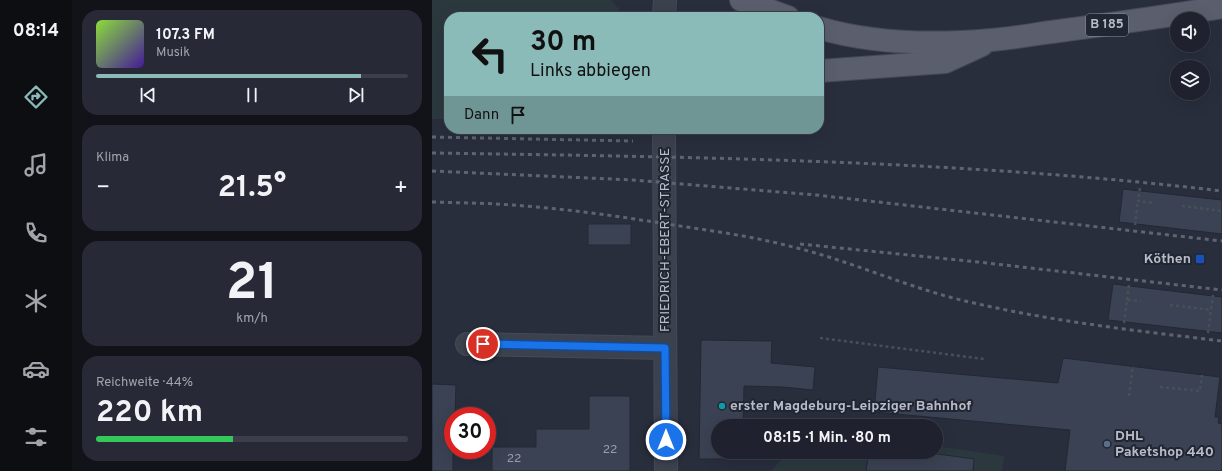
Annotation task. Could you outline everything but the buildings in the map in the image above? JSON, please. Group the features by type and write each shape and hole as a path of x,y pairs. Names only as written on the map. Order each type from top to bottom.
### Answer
{"main road":[{"path":"741,0 774,12"},
{"name":"B 185","path":"824,29 882,40 927,43 991,40 1222,7"},
{"path":"824,71 946,62 991,40"}],"street":[{"path":"664,0 664,12"},
{"name":"FRIEDRICH-EBERT-STRASSE","path":"664,134 666,471"},
{"path":"467,344 665,348"}],"path":[{"path":"1135,225 1140,188"},
{"path":"1138,201 1153,203"},
{"path":"1182,206 1222,211"},
{"path":"1124,323 1129,285"},
{"path":"1208,333 1213,295"},
{"path":"1127,300 1141,301"},
{"path":"1170,305 1211,310"},
{"path":"820,338 984,359"},
{"path":"1129,396 1133,366"},
{"path":"1160,386 1200,392 1202,375"}],"shaded area":[{"path":"432,0 611,0 621,12 444,12 444,119 432,119"},
{"path":"943,447 1004,456 1002,471 771,471 782,459 943,459"}],"railway":[{"path":"432,137 633,141"},
{"path":"432,153 630,156 926,166 1124,181 1222,191"},
{"path":"432,171 633,180 816,195 1222,241"},
{"path":"432,202 502,204 562,210 735,235 782,244 819,254 951,298 1005,310 1129,330 1222,341"},
{"path":"800,244 978,262 1222,290"}],"place":[{"name":"Köthen","path":"1200,259"},
{"name":"erster Magdeburg-Leipziger Bahnhof","path":"722,406"},
{"name":"DHL Paketshop 440","path":"1107,444"}],"route":[{"path":"483,344 665,348 666,440"}]}
